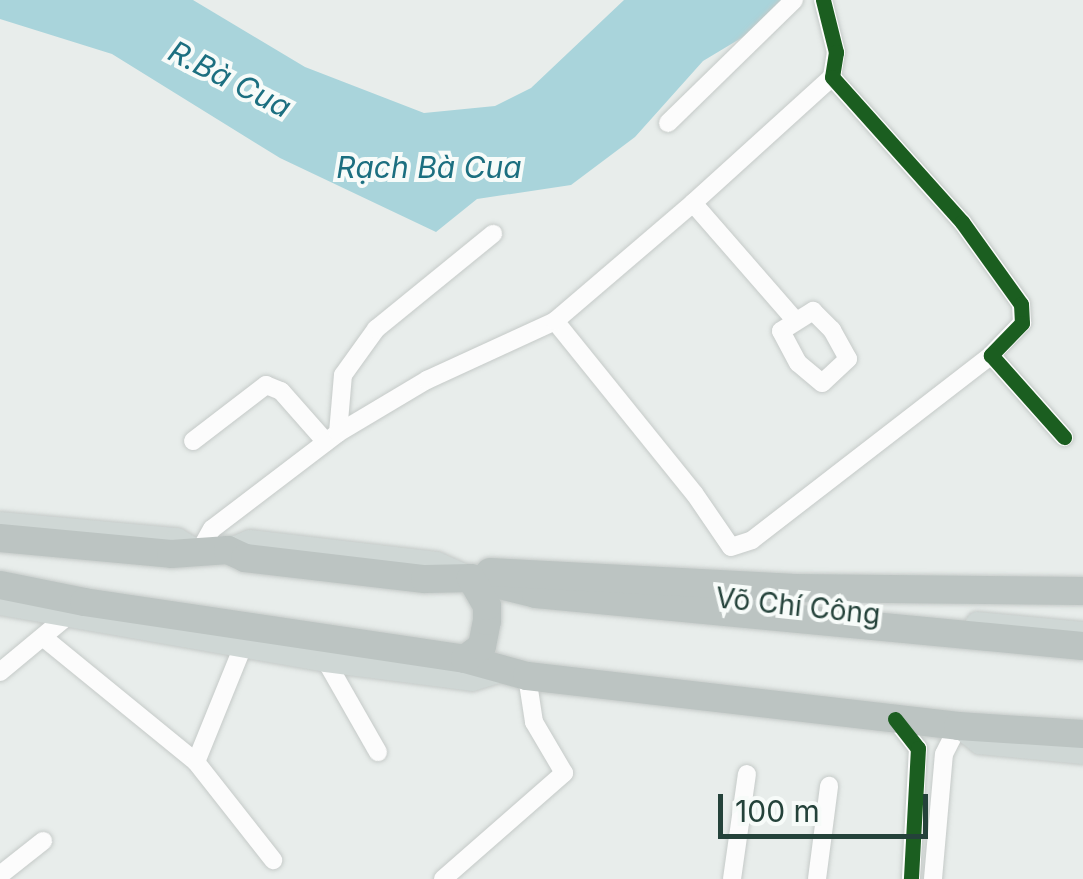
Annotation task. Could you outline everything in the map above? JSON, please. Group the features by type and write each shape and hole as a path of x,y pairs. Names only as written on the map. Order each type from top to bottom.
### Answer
{"highway":[{"name":"Võ Chí Công","path":"0,538 172,554 228,550 246,558 425,579 471,578 536,594 1083,646"},
{"path":"465,660 482,646 487,621 486,606 471,578 514,570 791,588 1083,591"},
{"path":"0,585 76,610 327,650 465,660 515,673 895,719 1083,734"},
{"path":"514,588 502,601 496,623 496,654 515,673"}],"main road":[{"name":"Võ Chí Công","path":"0,522 177,539 198,552"},
{"name":"Võ Chí Công","path":"514,588 541,581 1083,632"},
{"path":"0,604 76,610"},
{"path":"327,650 472,680 515,673"},
{"path":"958,726 980,743 1083,753"}],"street":[{"path":"668,123 794,0"},
{"path":"198,552 212,529 332,437 428,380 555,321 694,202 832,77 836,52 823,0"},
{"path":"555,321 694,493 732,547 752,540 991,355 1022,322 1020,304 962,222 832,77"},
{"path":"694,202 795,320"},
{"path":"332,437 344,374 376,330 493,234"},
{"path":"991,355 1064,436"},
{"path":"192,441 266,386 281,392 332,437"},
{"path":"0,672 76,610"},
{"path":"196,762 246,636"},
{"path":"44,638 196,762 273,860"},
{"path":"327,650 378,752"},
{"path":"443,879 564,773 534,722 515,673"},
{"path":"895,719 918,748 910,879"},
{"path":"934,879 944,754 958,726"},
{"path":"732,879 747,774"},
{"path":"817,879 828,786"},
{"path":"0,874 43,841"}],"water":[{"name":"Rạch Bà Cua","path":"0,0 193,0 305,67 424,113 495,106 531,88 624,0 788,0 763,25 703,61 635,137 571,185 477,199 436,232 280,158 112,54 0,19"}],"cycle path":[{"path":"823,0 836,52 832,77 962,222 1021,304 1022,323 991,355 1064,437"},
{"path":"895,719 918,748 911,879"}],"water label":[{"name":"R.Bà Cua","path":"230,79"}]}
